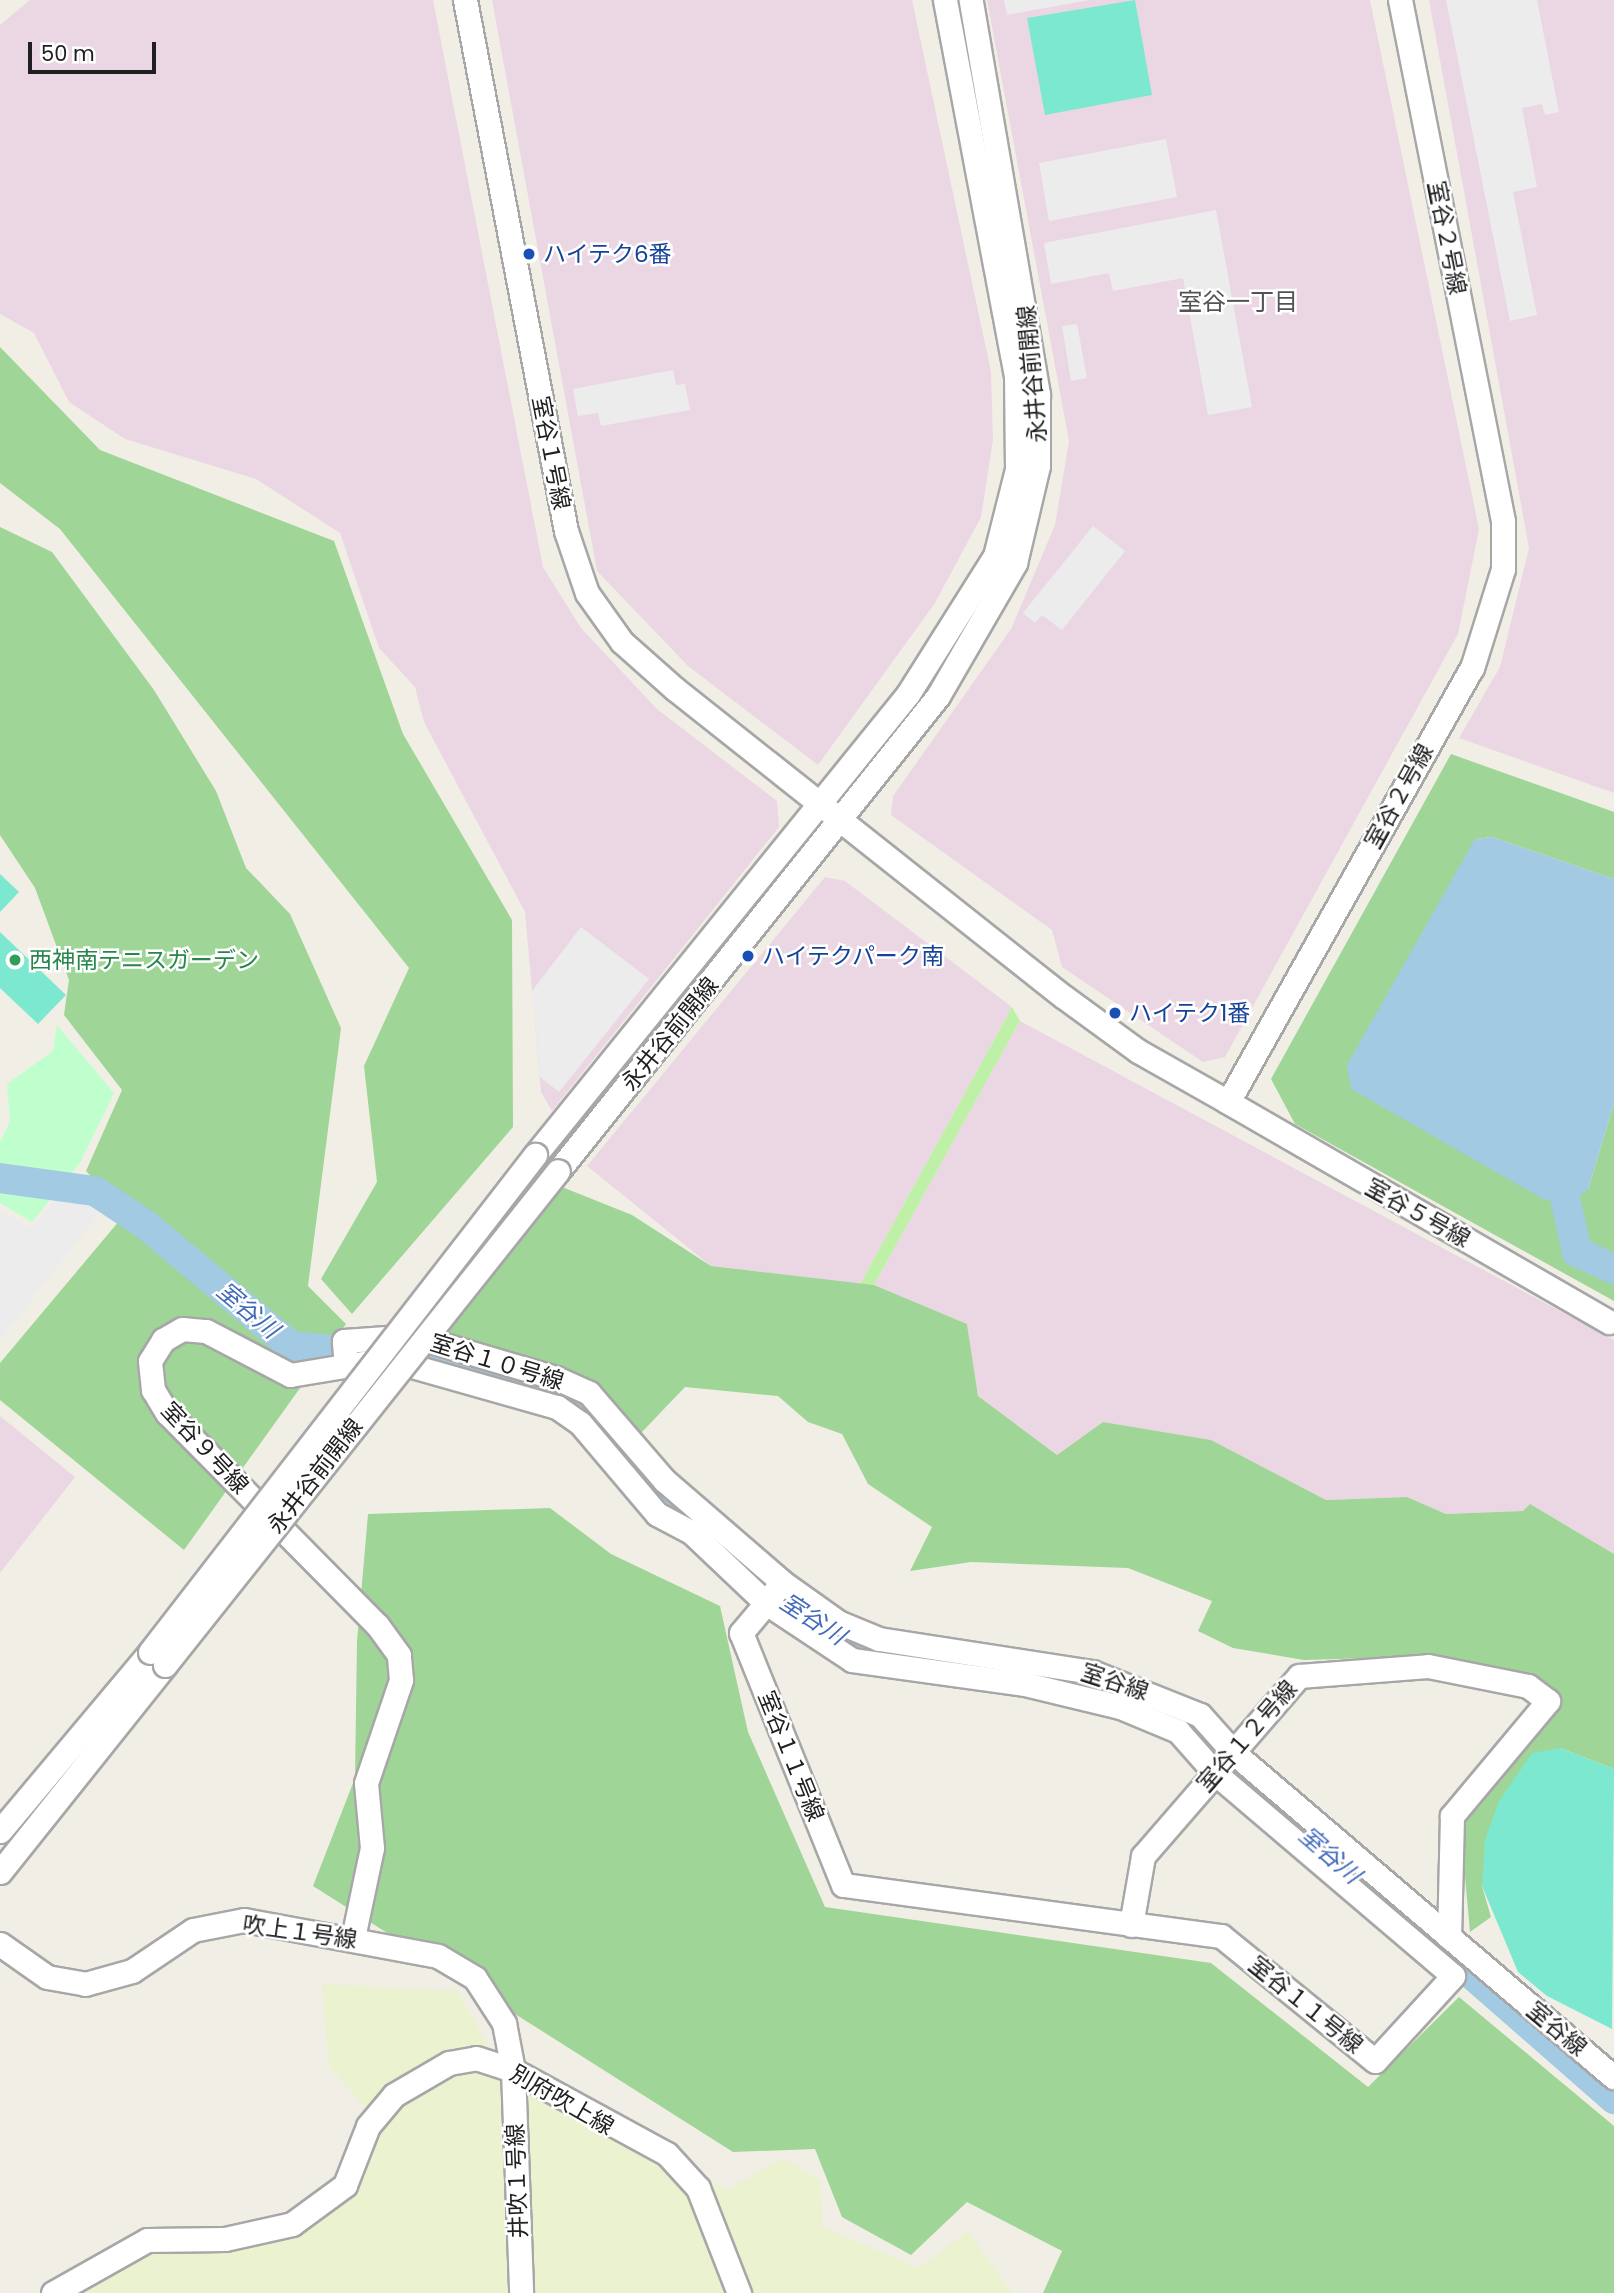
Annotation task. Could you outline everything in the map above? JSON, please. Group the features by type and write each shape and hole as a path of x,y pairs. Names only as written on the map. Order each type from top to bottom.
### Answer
{"street":[{"name":"室谷１号線","path":"465,0 566,531 587,593 631,649 842,821"},
{"name":"永井谷前開線","path":"0,1871 535,1155 820,803 949,637 995,556 1017,469 1016,376 945,0"},
{"name":"永井谷前開線","path":"0,1831 158,1659 558,1171 842,821 973,643 1015,563 1038,466 1028,313 971,0"},
{"name":"室谷２号線","path":"1228,1102 1472,668 1503,569 1503,521 1400,0"},
{"path":"842,821 1063,997 1138,1051 1228,1102"},
{"name":"室谷５号線","path":"1228,1102 1609,1322"},
{"name":"室谷９号線","path":"354,1938 372,1848 366,1783 401,1680 399,1655 377,1625 167,1413 153,1390 150,1361 163,1340 182,1329 206,1331 290,1375 387,1359 429,1368 557,1407 580,1423 657,1514 691,1532 766,1604"},
{"name":"室谷１０号線","path":"346,1366 344,1341 414,1336 589,1393 664,1480 782,1582"},
{"path":"766,1604 782,1582"},
{"name":"室谷線","path":"782,1582 838,1622 879,1639 1092,1672 1200,1714 1234,1753 1614,2077"},
{"name":"室谷１１号線","path":"766,1604 852,1660 1025,1684 1120,1707 1178,1731 1216,1774 1453,1976 1376,2061 1221,1936 843,1885 741,1633 766,1604"},
{"name":"室谷１２号線","path":"1131,1925 1143,1856 1299,1675 1428,1666 1528,1686 1548,1701 1452,1816 1449,1937"},
{"name":"吹上１号線","path":"0,1944 47,1977 85,1984 132,1971 193,1930 244,1920 354,1938 438,1956 475,1978 504,2023 513,2070"},
{"name":"別府吹上線","path":"52,2293 147,2241 225,2239 292,2224 345,2185 368,2126 394,2095 449,2063 477,2058 513,2070 667,2154 698,2188 739,2293"},
{"name":"井吹１号線","path":"513,2070 522,2293"}],"shaded area":[{"path":"30,0 433,0 543,567 581,628 657,709 777,801 779,827 552,1111 541,1092 525,912 424,722 415,687 379,648 340,533 256,479 125,439 69,402 34,333 0,314 0,25"},
{"path":"492,0 912,0 991,372 993,440 981,517 935,603 818,765 688,666 597,571"},
{"path":"987,0 1370,0 1479,529 1458,634 1225,1057 1203,1062 1062,967 1052,930 891,815 893,796 1011,629 1055,525 1069,441"},
{"path":"1004,0 1089,0 1007,15"},
{"path":"1429,0 1614,0 1614,793 1459,738 1500,667 1529,548"},
{"path":"1446,0 1537,0 1559,112 1545,115 1542,104 1522,108 1537,187 1513,192 1537,315 1510,321"},
{"path":"1166,139 1177,197 1049,221 1039,163"},
{"path":"1216,210 1252,407 1208,415 1183,278 1113,291 1109,273 1051,284 1044,243"},
{"path":"1077,324 1087,378 1071,381 1062,326"},
{"path":"673,370 676,385 685,384 690,410 601,426 598,413 578,416 573,389"},
{"path":"1093,526 1125,551 1062,630 1042,615 1035,623 1023,613"},
{"path":"825,877 845,881 1012,1007 860,1284 711,1266 587,1166"},
{"path":"581,927 649,979 559,1092 540,1077 532,991"},
{"path":"1020,1021 1614,1340 1614,1554 1531,1505 1524,1511 1446,1514 1407,1497 1326,1500 1211,1440 1103,1422 1057,1455 978,1396 967,1324 874,1285"},
{"path":"70,1179 105,1206 0,1340 0,1210 32,1228"},
{"path":"0,1416 75,1477 0,1573"}],"green space":[{"path":"1135,0 1152,95 1045,115 1027,18"},
{"path":"0,347 100,450 334,541 403,734 512,920 513,1127 352,1314 321,1279 377,1182 364,1066 409,968 60,529 0,483"},
{"path":"0,527 52,552 154,690 216,791 246,868 290,914 341,1028 308,1286 346,1324 184,1550 0,1400 0,1363 125,1214 86,1171 122,1090 64,1015 69,980 35,888 0,835"},
{"path":"1451,754 1614,812 1614,879 1492,837 1475,839 1588,1190 1614,1103 1614,1301 1295,1124 1271,1079"},
{"name":"西神南テニスガーデン","path":"0,874 19,892 0,912"},
{"name":"西神南テニスガーデン","path":"0,932 66,995 38,1024 0,988"},
{"path":"1012,1007 1020,1021 874,1285 860,1284"},
{"path":"57,1025 114,1093 80,1163 32,1222 0,1203 0,1142 10,1121 7,1084 53,1051"},
{"path":"562,1187 632,1215 711,1266 874,1285 967,1324 978,1396 1057,1455 1103,1422 1211,1440 1326,1500 1407,1497 1446,1514 1523,1511 1530,1504 1614,1554 1614,1769 1560,1748 1482,1886 1491,1917 1470,1932 1460,1821 1558,1697 1530,1674 1439,1656 1304,1660 1233,1648 1198,1631 1212,1601 1128,1568 971,1562 910,1571 932,1527 868,1484 842,1434 808,1422 778,1396 685,1387 641,1433 590,1381 440,1337"},
{"path":"550,1508 611,1554 720,1606 748,1732 825,1907 1211,1963 1368,2087 1459,1997 1614,2126 1614,2293 1043,2293 1062,2251 967,2202 911,2255 842,2217 815,2149 733,2152 313,1886 355,1778 357,1641 368,1514"},
{"path":"1560,1748 1614,1769 1612,2029 1547,1996 1518,1972 1482,1886 1485,1840 1499,1801 1532,1753"},
{"path":"322,1984 458,1991 488,2046 727,2190 783,2158 821,2181 822,2227 918,2268 968,2231 1012,2293 78,2293 140,2254 311,2221 385,2129 329,2067"}],"water":[{"path":"1492,837 1614,879 1614,1103 1588,1190 1570,1200 1545,1200 1351,1089 1347,1065 1475,839"}],"waterway":[{"path":"1558,1167 1577,1252 1614,1269"},
{"name":"室谷川","path":"0,1178 95,1191 146,1225 291,1346 463,1364 583,1405 649,1483 692,1518"},
{"name":"室谷川","path":"750,1574 843,1641 882,1657 1048,1675 1121,1696 1187,1725 1614,2099"}],"place":[{"name":"ハイテク6番","path":"529,254"},
{"name":"ハイテクパーク南","path":"748,956"},
{"name":"西神南テニスガーデン","path":"15,960"},
{"name":"ハイテク1番","path":"1115,1013"}],"district":[{"name":"室谷一丁目","path":"1238,302"}]}
